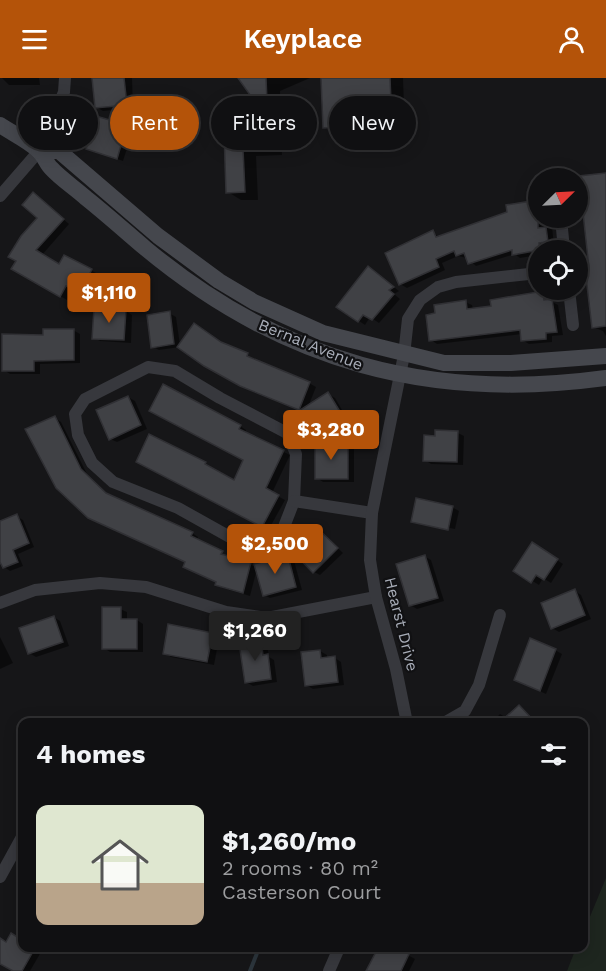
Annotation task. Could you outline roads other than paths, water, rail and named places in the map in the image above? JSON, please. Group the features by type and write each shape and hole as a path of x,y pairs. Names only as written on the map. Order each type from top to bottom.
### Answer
{"main road":[{"name":"Bernal Avenue","path":"0,125 39,151 51,168 147,249 210,296 278,335 355,364 399,376 448,383 503,386 606,378"},
{"name":"Bernal Avenue","path":"39,151 59,151 158,236 238,294 323,333 404,355 444,363 470,364 606,356"}],"street":[{"path":"0,196 39,151 64,92 65,78"},
{"name":"Hearst Drive","path":"406,718 396,669 376,597 370,560 372,513 411,313 420,300 438,287 456,282 528,274"},
{"path":"570,300 573,326"},
{"path":"148,368 175,371 220,398 287,433 296,454 294,501 282,532 260,545 237,541 178,508 113,482 92,463 78,435 75,414 85,399 148,368"},
{"path":"294,501 372,513"},
{"path":"0,603 35,590 100,583 146,586 226,612 267,618 376,597"},
{"path":"453,718 465,711 479,685 500,615"},
{"path":"0,877 18,844"},
{"path":"329,971 337,952"}],"waterway":[{"path":"250,971 257,952"}]}
